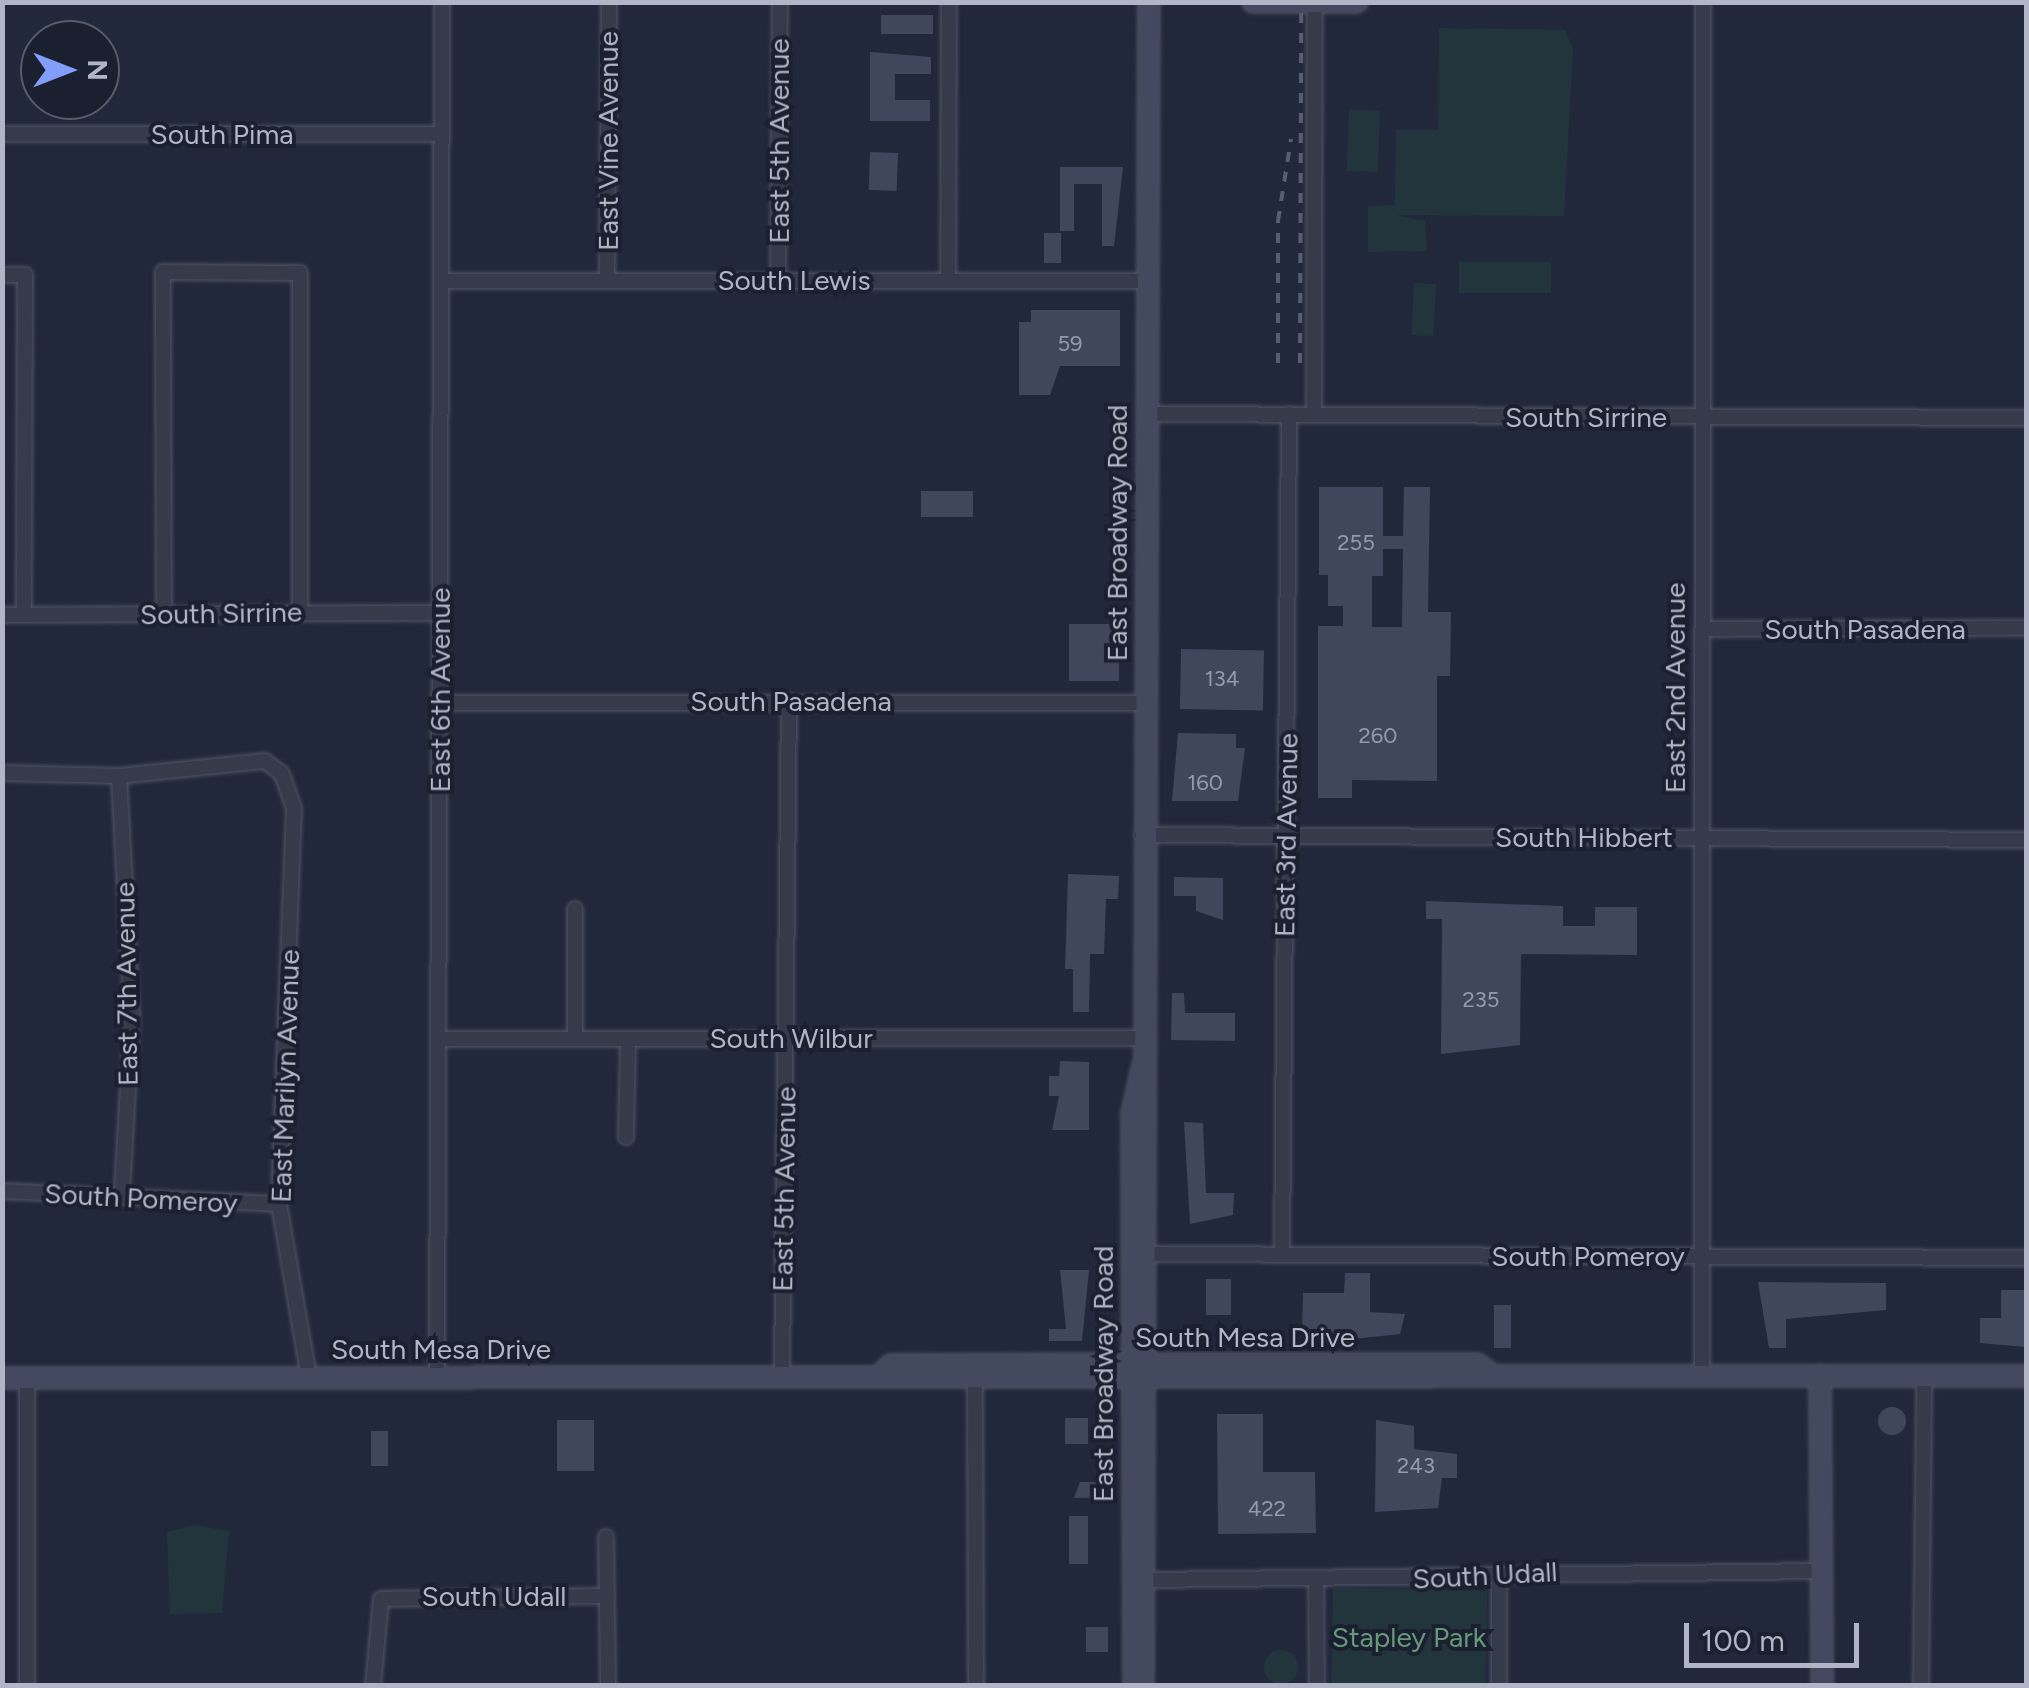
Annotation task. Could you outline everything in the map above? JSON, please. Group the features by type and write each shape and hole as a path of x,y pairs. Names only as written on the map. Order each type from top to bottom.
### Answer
{"main road":[{"name":"East Broadway Road","path":"1134,1686 1140,1374 1150,1254 1151,1098 1142,1065 1149,2"},
{"path":"1253,2 1315,6 1357,2"},
{"name":"East Broadway Road","path":"1142,1065 1132,1090 1149,1580 1143,1686"},
{"name":"South Mesa Drive","path":"879,1376 891,1366 1140,1374 2026,1376"},
{"name":"South Mesa Drive","path":"2,1378 879,1376 975,1383 1140,1374"},
{"path":"1820,1375 1822,1686"}],"street":[{"name":"East 6th Avenue","path":"437,1377 442,2"},
{"name":"East Vine Avenue","path":"607,280 610,2"},
{"name":"East 5th Avenue","path":"778,280 780,2"},
{"path":"948,281 949,2"},
{"name":"East 2nd Avenue","path":"1702,1374 1703,2"},
{"path":"1314,414 1315,6"},
{"name":"South Pima","path":"2,134 442,134"},
{"path":"164,615 163,272 300,273 300,612"},
{"path":"2,275 26,275 24,615"},
{"name":"South Lewis","path":"441,281 1146,282"},
{"name":"South Sirrine","path":"1146,414 2026,418"},
{"name":"East 3rd Avenue","path":"1282,1255 1288,414"},
{"name":"South Sirrine","path":"2,614 440,613"},
{"name":"South Pasadena","path":"1702,629 2026,628"},
{"name":"East 5th Avenue","path":"782,1376 789,701"},
{"name":"South Pasadena","path":"440,703 1143,703"},
{"name":"East Marilyn Avenue","path":"119,776 266,760 282,774 294,808 279,1204 309,1377"},
{"path":"2,773 119,776"},
{"name":"East 7th Avenue","path":"119,776 132,1018 122,1192"},
{"name":"South Hibbert","path":"1142,835 2026,840"},
{"path":"575,909 575,1039"},
{"path":"626,1137 628,1038"},
{"name":"South Wilbur","path":"438,1039 1143,1038"},
{"name":"South Pomeroy","path":"2,1190 122,1192 279,1204"},
{"name":"South Pomeroy","path":"1150,1254 2026,1258"},
{"path":"1922,1686 1924,1376"},
{"path":"27,1378 28,1686"},
{"path":"975,1383 976,1686"},
{"path":"606,1537 608,1686"},
{"name":"South Udall","path":"1149,1580 1499,1580 1510,1571 1822,1572"},
{"path":"1316,1580 1317,1686"},
{"path":"1499,1580 1499,1686"},
{"name":"South Udall","path":"373,1686 380,1598 607,1596"}],"green space":[{"path":"1439,28 1565,30 1573,49 1564,216 1396,215 1425,221 1427,251 1368,252 1368,206 1395,205 1396,130 1438,130"},
{"path":"1349,110 1380,111 1378,172 1347,171"},
{"path":"1459,262 1551,262 1551,293 1459,293"},
{"path":"1414,283 1436,284 1433,336 1411,335"},
{"path":"194,1525 229,1531 222,1613 170,1614 167,1532"},
{"name":"Stapley Park","path":"1333,1588 1487,1591 1485,1686 1331,1685"},
{"path":"1281,1650 1293,1655 1298,1667 1293,1679 1281,1684 1269,1679 1264,1667 1269,1655"}],"building":[{"path":"881,15 933,15 933,34 881,34"},
{"path":"870,52 931,57 931,74 895,74 895,100 930,100 930,121 870,121"},
{"path":"870,152 898,153 897,191 869,190"},
{"path":"1060,167 1123,167 1114,246 1102,246 1102,184 1074,184 1074,231 1060,231"},
{"path":"1044,233 1061,233 1061,263 1044,263"},
{"path":"1031,310 1120,310 1120,366 1060,366 1050,395 1019,395 1019,322 1031,322"},
{"path":"1319,487 1383,487 1383,536 1403,536 1404,487 1430,487 1428,612 1451,612 1450,676 1437,676 1437,781 1352,780 1352,798 1318,798 1318,626 1343,626 1343,606 1328,606 1328,575 1319,575","holes":["1383,549 1403,549 1402,627 1372,627 1372,576 1383,576"]},
{"path":"921,491 973,491 973,517 921,517"},
{"path":"1069,624 1119,624 1119,681 1069,681"},
{"path":"1181,649 1264,650 1263,710 1180,709"},
{"path":"1178,733 1236,734 1236,748 1245,748 1238,801 1172,801"},
{"path":"1068,874 1119,876 1118,899 1106,899 1104,954 1090,954 1089,1012 1073,1012 1073,969 1065,969"},
{"path":"1174,877 1223,878 1223,920 1196,911 1196,896 1174,896"},
{"path":"1426,901 1563,906 1563,926 1595,926 1595,907 1637,907 1637,955 1521,954 1520,1045 1441,1054 1442,919 1426,919"},
{"path":"1172,993 1184,993 1185,1013 1235,1013 1235,1041 1171,1040"},
{"path":"1060,1061 1089,1062 1089,1130 1052,1130 1059,1096 1049,1096 1049,1076 1059,1076"},
{"path":"1184,1122 1203,1123 1206,1193 1234,1193 1233,1215 1190,1224"},
{"path":"1060,1270 1089,1270 1082,1341 1049,1341 1049,1329 1066,1329"},
{"path":"1345,1273 1370,1273 1370,1312 1405,1314 1400,1334 1353,1339 1353,1348 1302,1334 1303,1293 1344,1293"},
{"path":"1206,1279 1231,1279 1231,1315 1206,1315"},
{"path":"1758,1282 1886,1283 1886,1310 1786,1319 1786,1348 1769,1348"},
{"path":"2001,1290 2026,1290 2026,1347 1980,1343 1980,1318 2001,1318"},
{"path":"1494,1305 1511,1305 1511,1348 1494,1348"},
{"path":"1892,1407 1902,1411 1906,1421 1902,1431 1892,1435 1882,1431 1878,1421 1882,1411"},
{"path":"1217,1414 1263,1414 1263,1472 1315,1472 1316,1533 1218,1534"},
{"path":"1065,1418 1088,1418 1088,1444 1065,1444"},
{"path":"557,1420 594,1420 594,1471 557,1471"},
{"path":"1376,1420 1414,1426 1414,1449 1457,1454 1457,1478 1442,1478 1438,1508 1375,1512"},
{"path":"371,1431 388,1431 388,1466 371,1466"},
{"path":"1080,1482 1114,1482 1114,1497 1074,1498"},
{"path":"1069,1516 1088,1516 1088,1564 1069,1564"},
{"path":"1086,1627 1108,1627 1108,1652 1086,1652"}],"railway":[{"path":"1300,363 1301,2"},
{"path":"1278,363 1278,221 1291,139"}]}
